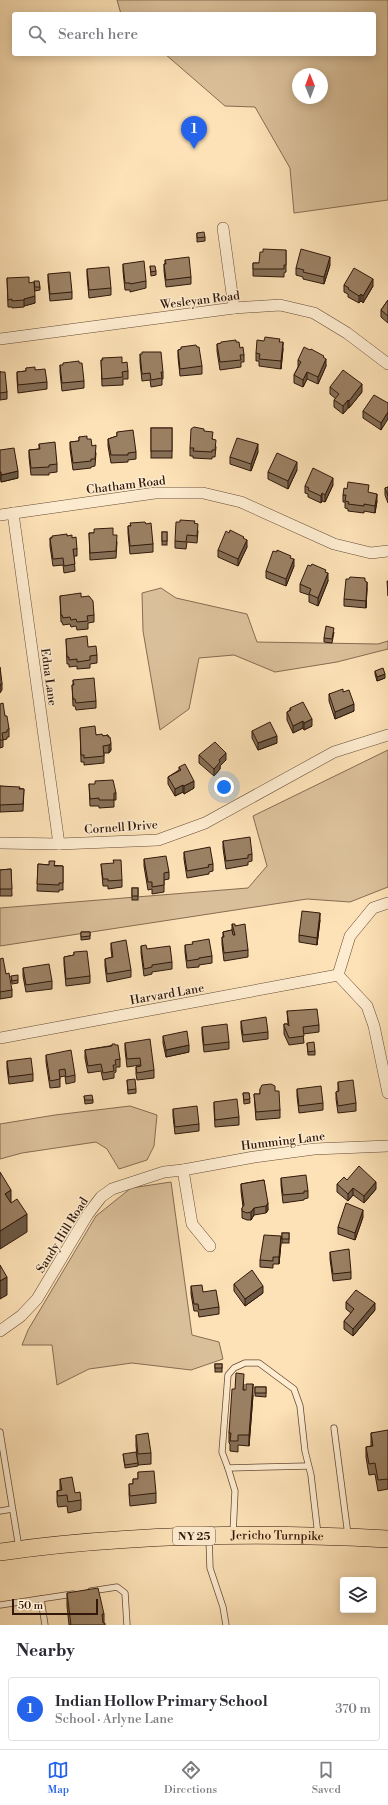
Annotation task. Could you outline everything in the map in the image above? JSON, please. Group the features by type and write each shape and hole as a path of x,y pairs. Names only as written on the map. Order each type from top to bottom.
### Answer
{"main road":[{"name":"Jericho Turnpike","path":"0,1552 112,1540 233,1534 318,1535 388,1539"}],"street":[{"path":"223,228 234,308"},
{"name":"Wesleyan Road","path":"0,339 234,308 280,305 314,314 347,333 388,364"},
{"name":"Chatham Road","path":"0,515 156,493 203,493 241,502 334,544 371,553 388,551"},
{"name":"Edna Lane","path":"13,513 59,844"},
{"name":"Cornell Drive","path":"0,843 59,844 158,840 204,823 334,752 388,736"},
{"path":"388,903 373,908 350,936 338,975 367,1006 374,1026 388,1093"},
{"name":"Harvard Lane","path":"0,1038 338,975"},
{"name":"Humming Lane","path":"183,1170 254,1157 314,1149 388,1146"},
{"path":"183,1170 192,1224 210,1246"},
{"name":"Sandy Hill Road","path":"0,1331 21,1316 37,1299 88,1214 101,1196 126,1183 164,1172 183,1170"}],"lane":[{"path":"233,1534 235,1491 222,1452 228,1375 234,1368 245,1363 259,1363 294,1389 300,1406 305,1451 318,1535"},
{"path":"334,1428 348,1537"},
{"path":"0,1432 19,1549"},
{"path":"228,1468 308,1466"},
{"path":"0,1511 12,1509"},
{"path":"209,1535 210,1568 223,1607 226,1625"},
{"path":"86,1592 117,1587 125,1593 127,1625"},
{"path":"0,1605 79,1593"},
{"path":"41,1599 45,1625"}],"shaded area":[{"path":"117,0 388,0 388,200 294,213 290,168 255,107 225,106 167,56 376,56 376,12 120,12"},
{"path":"161,588 176,598 247,614 257,642 378,644 388,641 388,649 337,662 275,672 234,655 199,658 189,709 160,730 143,631 142,593"},
{"path":"388,750 388,887 350,902 307,899 0,946 0,908 248,888 267,866 253,816"},
{"path":"130,1106 157,1115 154,1146 147,1160 119,1169 107,1149 96,1142 22,1153 0,1159 0,1124 55,1115"},
{"path":"171,1182 192,1335 219,1342 223,1359 191,1370 132,1363 89,1369 57,1385 52,1345 22,1345 28,1330 96,1216 131,1188"}],"building":[{"path":"204,232 205,237 197,238 197,233"},
{"path":"263,249 286,250 286,265 284,265 284,269 253,269 253,263 259,263 260,252 263,252"},
{"path":"301,249 330,257 324,277 303,272 304,270 296,268"},
{"path":"189,257 191,277 166,280 165,260"},
{"path":"144,261 146,281 130,284 125,283 123,264"},
{"path":"150,266 155,266 156,271 151,272"},
{"path":"109,267 111,288 89,290 87,269"},
{"path":"354,268 373,279 363,296 361,294 359,296 344,285"},
{"path":"70,272 72,292 50,294 48,274"},
{"path":"29,277 29,283 34,282 35,296 24,300 8,300 7,278"},
{"path":"34,281 39,281 40,287 35,287"},
{"path":"388,300 388,316 381,310"},
{"path":"265,337 280,339 279,342 283,342 281,361 259,359 260,354 256,353 257,340 264,341"},
{"path":"236,340 236,342 239,342 240,348 243,347 244,355 240,355 241,360 220,362 217,344"},
{"path":"196,345 199,347 202,366 180,369 178,350 181,349 181,347"},
{"path":"304,347 324,356 323,357 326,359 318,377 307,372 303,380 294,375 301,362 298,360"},
{"path":"142,352 161,352 163,372 161,372 162,378 151,380 150,373 142,374 140,354 142,354"},
{"path":"122,357 122,363 127,362 128,371 122,372 123,377 102,379 102,358"},
{"path":"79,361 79,363 82,363 84,381 62,383 60,365 63,365 63,363"},
{"path":"35,367 35,370 45,369 47,382 18,385 17,372 26,371 26,368"},
{"path":"343,370 362,384 349,401 348,400 343,406 334,400 339,394 330,387"},
{"path":"0,372 5,372 7,392 0,393"},
{"path":"374,395 388,403 388,412 381,423 363,411"},
{"path":"194,427 204,429 204,431 213,432 212,439 216,440 215,450 212,450 212,452 193,451 194,448 190,448 191,429"},
{"path":"151,428 172,428 172,451 151,451"},
{"path":"133,430 136,452 128,453 128,455 111,455 108,439 117,436 117,432"},
{"path":"87,436 87,439 91,439 92,446 96,445 95,459 91,459 91,461 73,463 70,442 79,441 79,437"},
{"path":"237,438 258,444 251,464 230,457"},
{"path":"55,442 57,464 49,465 49,467 31,468 29,450 40,449 39,444"},
{"path":"14,448 18,471 1,475 0,450"},
{"path":"277,453 297,462 288,481 268,472"},
{"path":"313,468 333,478 325,495 322,493 321,496 308,490 309,488 305,486"},
{"path":"348,482 369,485 368,492 377,494 375,506 348,504 349,502 345,501 346,495 343,495 344,488 347,489"},
{"path":"388,487 388,496 385,488"},
{"path":"180,520 195,521 194,523 198,524 197,536 187,535 186,542 175,541 176,522 180,522"},
{"path":"145,522 146,524 151,523 153,544 130,546 128,526 131,526 130,523"},
{"path":"113,528 113,535 117,535 116,551 90,553 89,533 94,533 94,529"},
{"path":"230,530 247,540 238,559 218,550 226,531 229,533"},
{"path":"162,532 167,532 167,541 162,541"},
{"path":"67,534 67,536 72,535 72,538 76,537 77,549 73,549 75,564 64,566 63,558 53,559 50,538 52,538 52,536"},
{"path":"277,550 291,556 290,558 294,559 286,579 266,571 273,551 277,552"},
{"path":"312,564 326,570 325,572 328,573 318,598 309,594 311,589 300,584 308,565 311,566"},
{"path":"350,577 365,578 365,581 367,582 366,601 344,599 346,579 349,579"},
{"path":"81,593 81,597 89,596 93,601 94,615 87,616 88,621 77,622 76,619 71,620 70,617 63,618 61,615 60,596"},
{"path":"326,626 334,628 332,639 324,638"},
{"path":"87,636 88,647 96,646 97,655 90,656 90,660 77,662 77,659 69,660 69,657 67,657 66,639"},
{"path":"0,667 2,683 0,686"},
{"path":"383,668 385,674 377,677 375,671"},
{"path":"94,678 96,701 76,703 75,699 73,699 73,680"},
{"path":"343,689 343,692 349,690 354,704 335,712 329,694"},
{"path":"303,702 312,719 304,723 303,721 293,726 287,712 291,710 290,708"},
{"path":"3,703 9,729 7,732 2,733 3,740 0,740 0,704"},
{"path":"270,722 277,736 258,743 252,731"},
{"path":"95,726 96,735 108,735 111,743 103,746 104,756 84,758 84,755 81,755 80,728"},
{"path":"215,742 226,753 219,760 220,762 214,769 199,755"},
{"path":"185,764 194,781 175,789 168,777 181,770 179,767"},
{"path":"113,780 116,793 114,793 114,800 99,800 99,798 90,799 89,784 95,784 95,781"},
{"path":"0,786 20,787 19,789 24,789 23,804 0,805"},
{"path":"250,837 252,854 248,855 248,858 226,861 223,841"},
{"path":"210,847 213,864 208,865 209,867 187,871 184,852"},
{"path":"166,856 169,872 164,873 164,885 152,887 152,882 148,882 144,859"},
{"path":"113,860 121,860 122,880 108,881 108,879 103,879 101,864 114,863"},
{"path":"49,861 55,861 54,866 63,866 63,883 59,883 59,885 37,884 38,864 49,865"},
{"path":"11,869 12,889 0,889 0,870"},
{"path":"132,888 138,888 138,896 132,896"},
{"path":"302,911 320,913 317,938 299,935"},
{"path":"232,924 235,924 235,926 245,924 248,950 224,953 222,937 224,937 223,932 232,930 233,935 235,935"},
{"path":"81,932 90,932 90,936 81,937"},
{"path":"209,939 212,956 187,961 185,945 193,944 192,942"},
{"path":"126,940 131,970 107,974 105,959 113,957 111,943"},
{"path":"146,945 147,949 170,946 172,962 152,965 152,967 144,969 141,946"},
{"path":"87,951 90,976 66,979 64,957 74,955 74,952"},
{"path":"3,958 6,974 9,973 12,990 0,992 0,959"},
{"path":"49,964 52,981 26,985 23,968"},
{"path":"18,975 18,980 12,981 11,976"},
{"path":"317,1009 319,1025 303,1027 304,1036 289,1038 284,1026 284,1024 287,1024 289,1026 287,1011"},
{"path":"266,1017 268,1032 243,1035 241,1021"},
{"path":"227,1024 229,1042 204,1045 202,1027"},
{"path":"187,1031 189,1045 166,1050 163,1036"},
{"path":"150,1039 154,1070 137,1073 136,1067 141,1066 140,1058 127,1059 125,1043"},
{"path":"314,1042 315,1051 308,1052 307,1043"},
{"path":"112,1044 118,1045 120,1059 115,1060 116,1065 113,1065 114,1071 103,1073 101,1064 88,1066 85,1050 112,1046"},
{"path":"71,1050 75,1075 66,1077 65,1069 59,1070 60,1079 50,1081 46,1055"},
{"path":"31,1058 33,1074 9,1077 7,1061"},
{"path":"135,1079 136,1089 128,1090 127,1080"},
{"path":"353,1080 356,1103 338,1106 336,1092 339,1091 338,1082"},
{"path":"271,1084 275,1086 275,1091 279,1091 280,1110 256,1112 254,1094 260,1094 262,1085"},
{"path":"321,1086 323,1103 299,1106 297,1089"},
{"path":"243,1093 249,1093 250,1099 244,1100"},
{"path":"92,1095 93,1100 85,1100 84,1096"},
{"path":"237,1099 239,1117 215,1120 214,1102"},
{"path":"197,1106 199,1124 175,1127 173,1109"},
{"path":"359,1166 376,1182 364,1196 353,1188 348,1194 337,1184 344,1177 347,1180"},
{"path":"0,1172 11,1190 5,1194 11,1203 17,1199 27,1214 0,1231"},
{"path":"306,1175 308,1191 304,1191 304,1193 283,1195 281,1178"},
{"path":"264,1180 268,1203 266,1206 254,1208 251,1212 247,1213 242,1211 244,1205 241,1184"},
{"path":"346,1203 363,1210 355,1233 338,1227"},
{"path":"282,1233 289,1233 289,1239 282,1239"},
{"path":"264,1235 281,1236 279,1257 273,1257 273,1261 260,1260"},
{"path":"349,1249 351,1272 333,1274 330,1252"},
{"path":"0,1265 7,1277 0,1281"},
{"path":"252,1270 263,1286 245,1299 234,1284"},
{"path":"202,1285 203,1292 216,1290 219,1307 199,1310 198,1304 194,1304 191,1286"},
{"path":"356,1290 375,1303 353,1329 344,1321 354,1309 346,1302"},
{"path":"215,1364 222,1364 222,1368 215,1368"},
{"path":"236,1373 244,1374 243,1390 246,1390 246,1384 253,1384 249,1435 238,1435 238,1441 230,1441 231,1433 229,1433 232,1389 235,1389"},
{"path":"255,1387 266,1387 266,1393 255,1393"},
{"path":"388,1430 388,1479 378,1480 375,1463 369,1464 366,1447 373,1446 371,1433"},
{"path":"148,1433 151,1453 138,1454 136,1435"},
{"path":"136,1452 138,1463 125,1465 123,1454"},
{"path":"154,1471 156,1493 130,1496 129,1484 133,1484 133,1479 138,1479 138,1472"},
{"path":"72,1477 75,1493 80,1492 81,1500 68,1502 67,1495 58,1496 57,1491 62,1490 60,1479"},
{"path":"98,1588 104,1614 102,1614 103,1623 105,1623 105,1625 71,1625 67,1593"}],"place":[{"name":"Indian Hollow Primary School","path":"194,149"}]}
